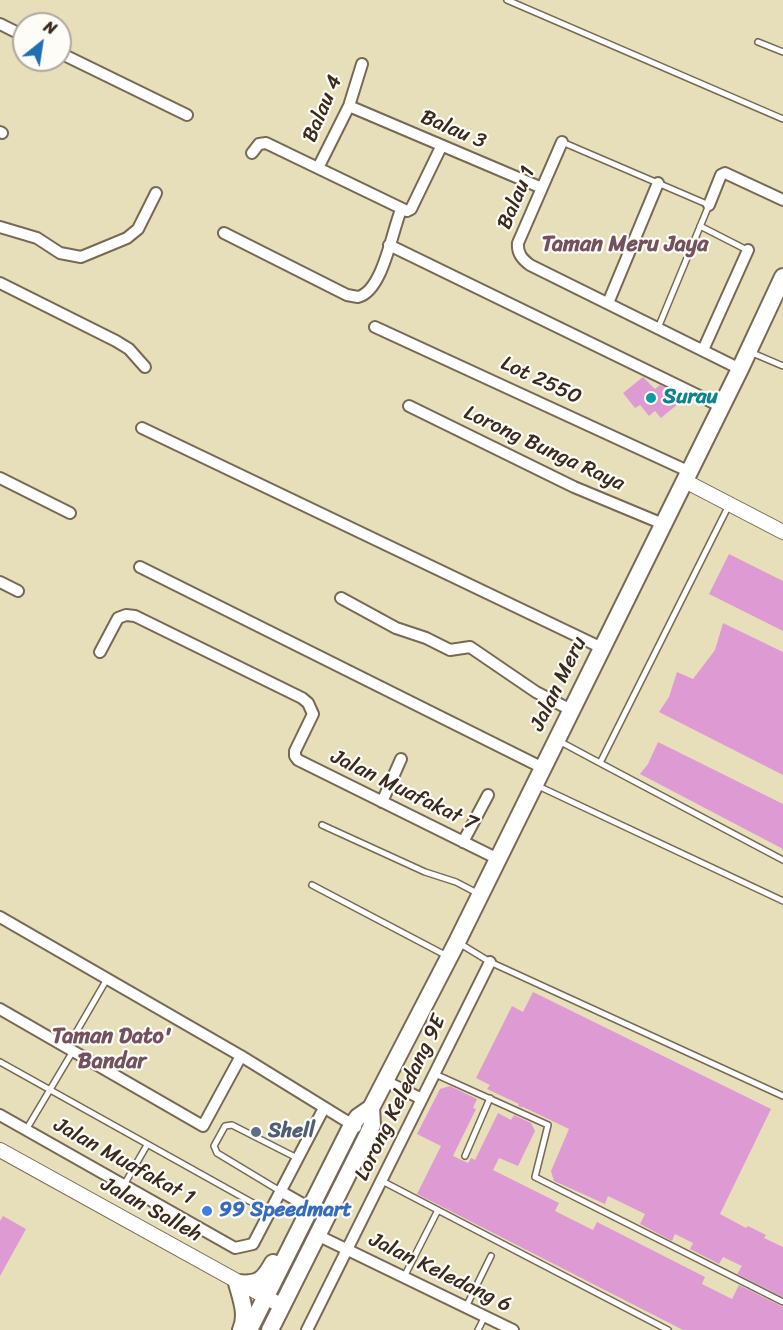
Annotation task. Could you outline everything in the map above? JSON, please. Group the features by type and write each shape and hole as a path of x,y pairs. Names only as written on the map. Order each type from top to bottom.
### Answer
{"main road":[{"name":"Jalan Meru","path":"249,1330 352,1125 358,1117 371,1108 453,950 781,288"},
{"name":"Jalan Meru","path":"270,1330 368,1134 372,1125 371,1108"},
{"path":"241,1330 245,1322 243,1303 237,1283 252,1285 265,1278 286,1241 300,1228"}],"street":[{"path":"72,59 188,115"},
{"name":"Balau 4","path":"318,168 349,106 362,64"},
{"name":"Balau 3","path":"349,106 542,188"},
{"name":"Balau 1","path":"562,142 518,243 517,250 522,259 740,369"},
{"path":"252,153 259,144 266,143 407,211 411,209 441,147"},
{"path":"710,205 721,175 725,173 783,200"},
{"path":"608,303 658,183"},
{"path":"0,227 37,238 60,253 81,257 127,238 138,230 156,193"},
{"path":"224,233 353,297 362,297 369,292 384,264 401,210"},
{"path":"389,245 722,407"},
{"path":"703,350 748,250"},
{"path":"0,283 116,341 129,349 145,367"},
{"name":"Lot 2550","path":"375,327 687,477"},
{"name":"Lorong Bunga Raya","path":"409,406 574,487 663,524"},
{"path":"142,428 602,648"},
{"path":"687,477 729,505 783,532"},
{"path":"0,478 70,513"},
{"path":"140,567 543,768"},
{"path":"0,582 18,591"},
{"path":"341,598 396,628 426,638 450,650 470,647 536,692 571,710"},
{"name":"Jalan Muafakat 7","path":"100,652 118,618 126,615 135,616 302,698 308,703 313,714 295,751 295,756 304,764 498,859"},
{"path":"382,802 401,759"},
{"path":"463,842 488,795"},
{"path":"0,917 241,1056 368,1134"},
{"name":"Lorong Keledang 9E","path":"307,1330 490,963"},
{"path":"0,1009 203,1126 241,1056"},
{"path":"385,1081 422,1100"},
{"name":"Jalan Muafakat 1","path":"0,1115 235,1248 253,1244 324,1108"},
{"name":"Jalan Salleh","path":"0,1150 282,1306"},
{"path":"280,1191 310,1208"},
{"name":"Jalan Keledang 6","path":"318,1235 513,1330"}],"lane":[{"path":"507,0 783,118"},
{"path":"758,42 783,52"},
{"name":"Balau 1","path":"562,142 710,205"},
{"path":"658,328 710,205"},
{"path":"700,226 748,250"},
{"path":"749,351 783,366"},
{"path":"600,763 729,505"},
{"path":"556,740 783,860"},
{"path":"535,784 783,901"},
{"path":"322,825 425,872 456,882 480,895"},
{"path":"312,885 783,1096"},
{"path":"26,1130 50,1090 107,979"},
{"path":"0,1062 269,1212"},
{"path":"435,1074 548,1125 535,1177 783,1302"},
{"path":"465,1156 490,1098"},
{"path":"280,1191 217,1153 214,1146 225,1126 232,1125 297,1158"},
{"path":"124,1185 147,1145"},
{"path":"382,1181 668,1330"},
{"path":"404,1277 438,1210"},
{"path":"466,1307 491,1256"},
{"path":"478,1330 485,1316"}],"building":[{"name":"Surau","path":"643,377 655,389 660,385 666,388 678,404 661,418 655,411 649,416 640,405 635,408 623,393"},
{"path":"729,554 783,581 783,631 709,594"},
{"path":"723,623 783,652 783,775 659,712 669,697 677,672 693,679 715,650"},
{"path":"658,742 783,804 783,849 640,774 648,764"},
{"path":"533,992 771,1109 720,1214 746,1228 748,1226 766,1235 764,1238 783,1247 783,1297 737,1274 742,1266 723,1257 719,1264 690,1249 693,1243 675,1234 672,1241 640,1224 645,1214 608,1196 605,1204 554,1181 551,1171 569,1129 487,1089 490,1085 476,1078 512,1006 523,1012"},
{"path":"450,1086 477,1099 473,1108 476,1109 453,1156 468,1163 471,1158 475,1160 498,1113 511,1120 514,1115 531,1123 535,1131 518,1166 499,1158 493,1170 559,1203 555,1211 593,1230 597,1222 705,1277 702,1284 732,1299 739,1285 783,1307 783,1330 683,1330 417,1194 441,1146 417,1134 440,1089"},
{"path":"3,1216 26,1229 0,1276 0,1221"}],"place":[{"name":"Surau","path":"651,398"},
{"name":"Shell","path":"256,1132"},
{"name":"99 Speedmart","path":"207,1211"}],"district":[{"name":"Taman Meru Jaya","path":"625,245"},
{"name":"Taman Dato' Bandar","path":"112,1050"}]}
